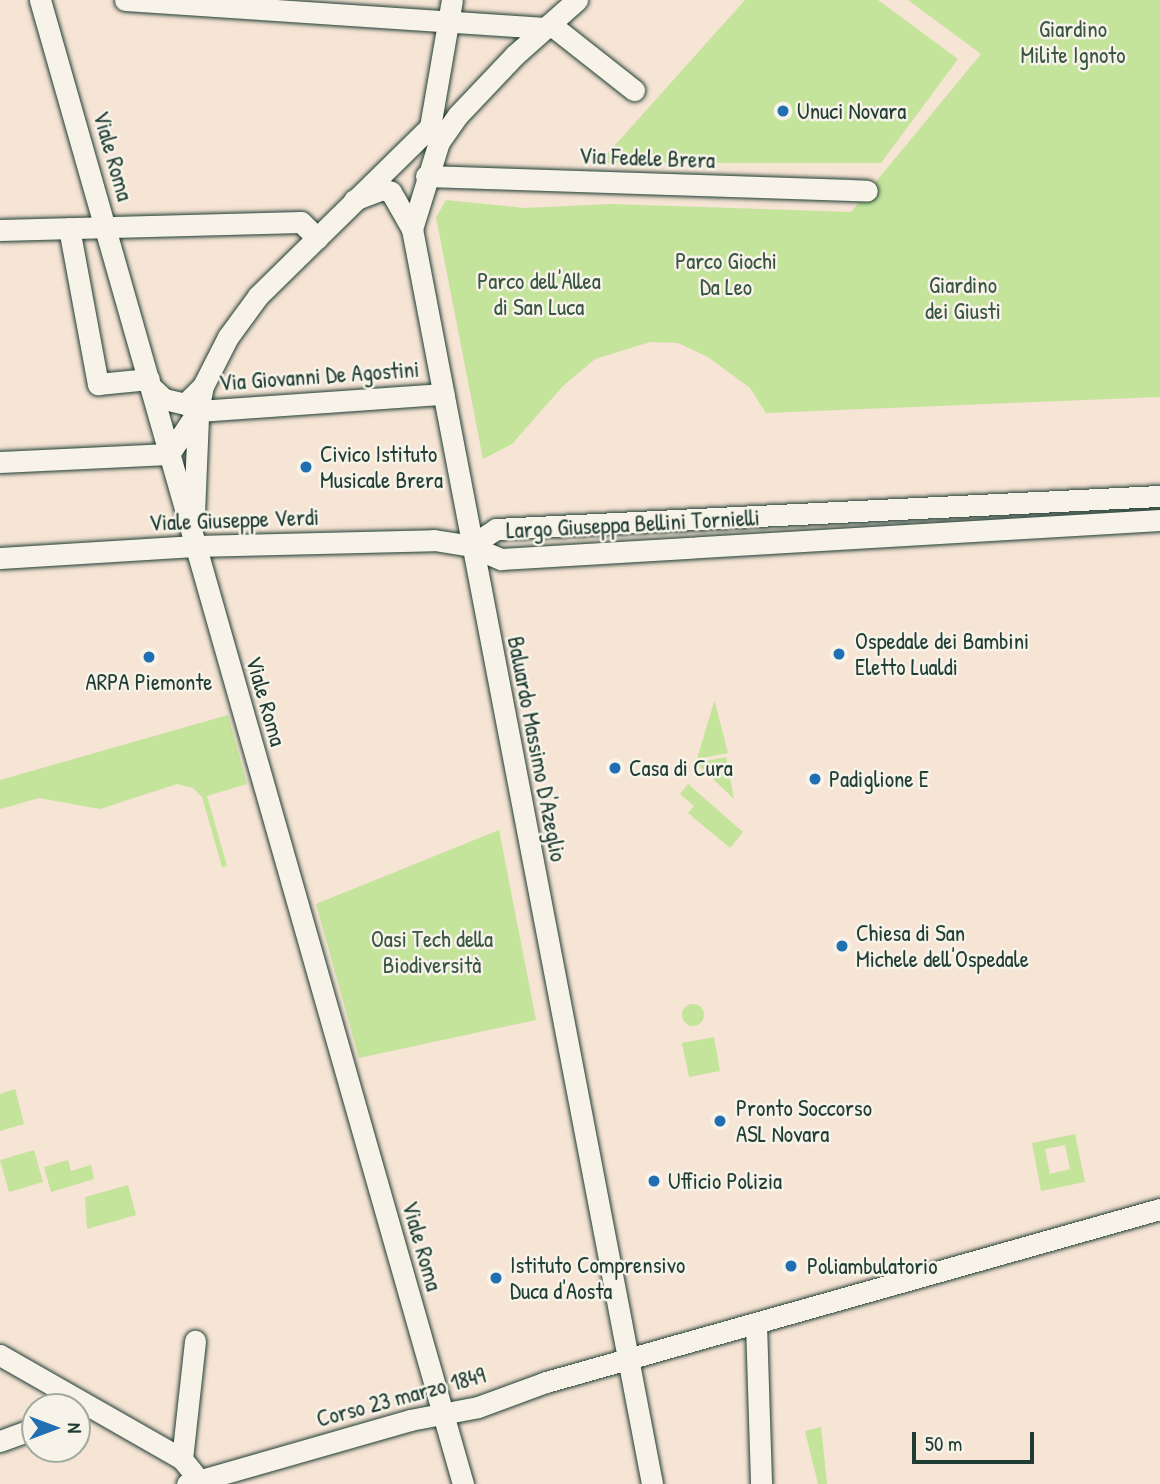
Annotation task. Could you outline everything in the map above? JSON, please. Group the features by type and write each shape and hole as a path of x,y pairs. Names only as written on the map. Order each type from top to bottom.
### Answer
{"street":[{"name":"Viale Roma","path":"40,0 169,454 205,546 463,1484"},
{"path":"125,0 548,26 634,90"},
{"path":"69,228 98,384 150,383 176,404 185,404 202,386 228,337 258,296 430,127 452,0"},
{"path":"412,229 426,176 439,142 458,116 577,0"},
{"name":"Via Fedele Brera","path":"426,176 867,191"},
{"name":"Baluardo Massimo D'Azeglio","path":"354,200 382,189 391,192 412,229 470,546 652,1484"},
{"path":"0,230 300,222 317,238"},
{"name":"Viale Roma","path":"202,386 192,459 194,513 206,539 205,546"},
{"name":"Via Giovanni De Agostini","path":"198,411 443,394"},
{"path":"0,462 169,454 198,411"},
{"name":"Largo Giuseppa Bellini Tornielli","path":"470,546 496,529 1160,496"},
{"name":"Largo Giuseppa Bellini Tornielli","path":"470,546 499,559 1160,520"},
{"path":"541,527 535,534 535,546 542,556"},
{"name":"Viale Giuseppe Verdi","path":"0,558 205,546 434,540 470,546"},
{"name":"Corso 23 marzo 1849","path":"193,1482 410,1420 444,1417 628,1359 1160,1209"},
{"path":"756,1323 761,1484"},
{"path":"193,1482 182,1459 195,1341"},
{"path":"0,1355 59,1393"},
{"path":"91,1413 182,1459"},
{"path":"0,1441 21,1433"}],"green space":[{"name":"Unuci Novara","path":"745,0 878,0 958,59 881,163 599,163"},
{"name":"Parco dell'Allea di San Luca","path":"908,0 1160,0 1160,397 766,413 750,388 708,357 678,343 650,342 595,359 563,386 512,444 483,459 436,217 446,200 524,208 610,204 851,212 981,54"},
{"path":"714,702 728,753 697,759"},
{"path":"228,715 247,784 207,796 227,866 222,867 202,797 193,788 177,784 100,809 39,798 0,809 0,780"},
{"path":"726,757 734,799 696,763"},
{"path":"688,784 743,832 730,848 688,813 694,806 680,794"},
{"name":"Oasi Tech della Biodiversità","path":"499,830 536,1020 359,1058 316,904"},
{"path":"693,1004 701,1007 704,1015 701,1023 693,1026 685,1023 682,1015 685,1007"},
{"path":"714,1037 720,1071 689,1077 682,1043"},
{"path":"15,1089 24,1124 0,1131 0,1094"},
{"path":"1075,1134 1085,1182 1041,1191 1032,1143","holes":["1065,1145 1070,1169 1050,1174 1045,1149"]},
{"path":"34,1150 43,1182 9,1192 0,1160"},
{"path":"68,1160 71,1171 91,1165 94,1179 51,1192 44,1167"},
{"path":"128,1185 136,1215 87,1229 85,1197"},
{"path":"821,1427 827,1484 818,1484 805,1431"}],"place":[{"name":"Unuci Novara","path":"783,111"},
{"name":"Civico Istituto Musicale Brera","path":"306,467"},
{"name":"Ospedale dei Bambini Eletto Lualdi","path":"839,654"},
{"name":"ARPA Piemonte","path":"149,657"},
{"name":"Casa di Cura","path":"615,768"},
{"name":"Padiglione E","path":"815,779"},
{"name":"Chiesa di San Michele dell'Ospedale","path":"842,946"},
{"name":"Pronto Soccorso ASL Novara","path":"720,1121"},
{"name":"Ufficio Polizia","path":"654,1181"},
{"name":"Poliambulatorio","path":"791,1266"},
{"name":"Istituto Comprensivo Duca d'Aosta","path":"496,1278"}],"park label":[{"name":"Giardino Milite Ignoto","path":"1073,42"},
{"name":"Parco Giochi Da Leo","path":"726,274"},
{"name":"Giardino dei Giusti","path":"963,298"}]}
